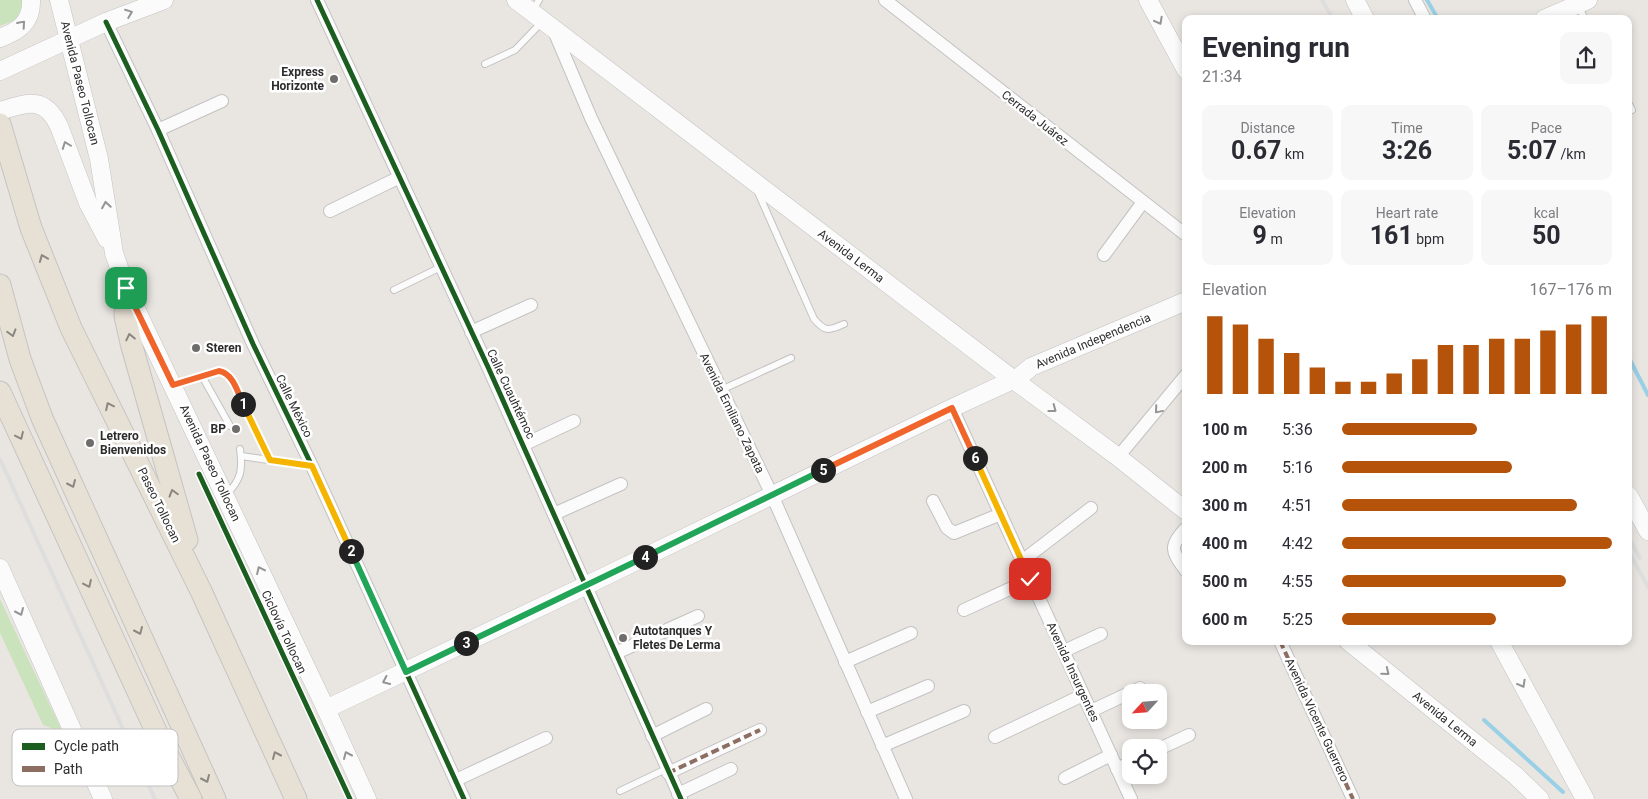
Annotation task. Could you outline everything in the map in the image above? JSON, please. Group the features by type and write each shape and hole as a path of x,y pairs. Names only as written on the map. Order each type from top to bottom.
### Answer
{"highway":[{"name":"Paseo Tollocan","path":"0,125 31,228 71,328 201,591 296,799"},
{"path":"0,286 20,359 42,418 215,799"},
{"path":"126,288 125,316 131,343 201,591"},
{"path":"0,392 155,729"},
{"path":"178,774 191,799"}],"main road":[{"path":"0,38 15,32 26,22 31,10 31,0"},
{"name":"Avenida Paseo Tollocan","path":"59,0 99,159 114,253 126,288 367,799"},
{"path":"0,71 106,22 162,0"},
{"name":"Avenida Lerma","path":"516,0 542,16 753,181 1123,451 1182,508"},
{"path":"1148,0 1182,63"},
{"path":"1355,0 1363,15"},
{"path":"1560,15 1576,11"},
{"path":"0,111 32,102 44,107 52,115 88,203 114,253"},
{"name":"Avenida Independencia","path":"326,709 1021,375 1182,303"},
{"path":"1632,502 1648,531"},
{"path":"0,568 72,729"},
{"name":"Avenida Lerma","path":"1353,645 1514,775 1540,799"},
{"path":"1501,645 1585,799"},
{"path":"97,786 103,799"}],"street":[{"name":"Calle Cuauhtémoc","path":"317,0 523,445 680,797"},
{"name":"Cerrada Juárez","path":"884,0 1182,231"},
{"path":"1414,0 1423,15"},
{"name":"Avenida Emiliano Zapata","path":"542,16 772,495 906,799"},
{"name":"Calle México","path":"106,22 158,130 253,344 312,466 464,799"},
{"path":"158,130 222,101"},
{"path":"330,212 400,177"},
{"path":"1104,255 1143,202"},
{"path":"471,332 531,306"},
{"path":"1123,451 1182,380"},
{"name":"Avenida Insurgentes","path":"952,408 1131,799"},
{"path":"523,445 574,421"},
{"path":"554,514 622,484"},
{"path":"933,501 947,528 954,533 1001,514"},
{"path":"1022,561 1091,508"},
{"path":"1182,533 1176,540 1174,547 1175,555 1182,565"},
{"path":"964,610 1030,579"},
{"path":"616,653 698,616"},
{"path":"845,662 911,633"},
{"path":"1064,652 1101,634"},
{"name":"Avenida Vicente Guerrero","path":"1282,645 1353,799"},
{"path":"867,712 928,686"},
{"path":"995,737 1083,695"},
{"path":"1091,711 1122,696"},
{"path":"652,736 706,709"},
{"path":"882,746 964,711"},
{"path":"667,771 760,730"},
{"path":"1167,746 1189,735"},
{"path":"456,780 546,738"},
{"path":"1065,778 1111,755"},
{"path":"1117,769 1122,766"},
{"path":"680,797 731,769"}],"lane":[{"path":"485,64 515,50 542,16"},
{"path":"753,181 814,319 822,328 829,330 844,324"},
{"path":"394,290 441,267"},
{"path":"721,390 790,358"},
{"path":"173,385 219,371 229,375 270,460"},
{"path":"202,376 230,426"},
{"path":"225,496 238,481 242,464 241,453 270,460 312,466"},
{"path":"620,791 667,771"}],"green space":[{"path":"0,0 25,0 16,20 0,26"},
{"path":"0,599 61,729 51,729 43,725 0,633"}],"waterway":[{"path":"1427,0 1436,15"},
{"path":"1632,364 1648,395"},
{"path":"1484,720 1563,792"}],"railway":[{"path":"1322,0 1331,15"},
{"path":"0,459 123,729"},
{"path":"1632,543 1640,558"},
{"path":"1632,558 1648,587"},
{"path":"149,786 155,799"}],"marked path":[{"path":"1282,645 1353,799"},
{"path":"668,773 760,730"}],"cycle path":[{"path":"317,0 488,367 681,799"},
{"path":"106,22 158,130 253,344 312,466 464,799"},
{"name":"Ciclovía Tollocan","path":"199,474 350,799"}],"place":[{"name":"Express Horizonte","path":"334,79"},
{"name":"Steren","path":"196,348"},
{"name":"BP","path":"236,429"},
{"name":"Letrero Bienvenidos","path":"90,443"},
{"name":"Autotanques Y Fletes De Lerma","path":"623,638"}],"route":[{"path":"126,288 173,385 219,371 224,372 229,375 270,460 312,466 406,672 952,408 1030,579"}]}
